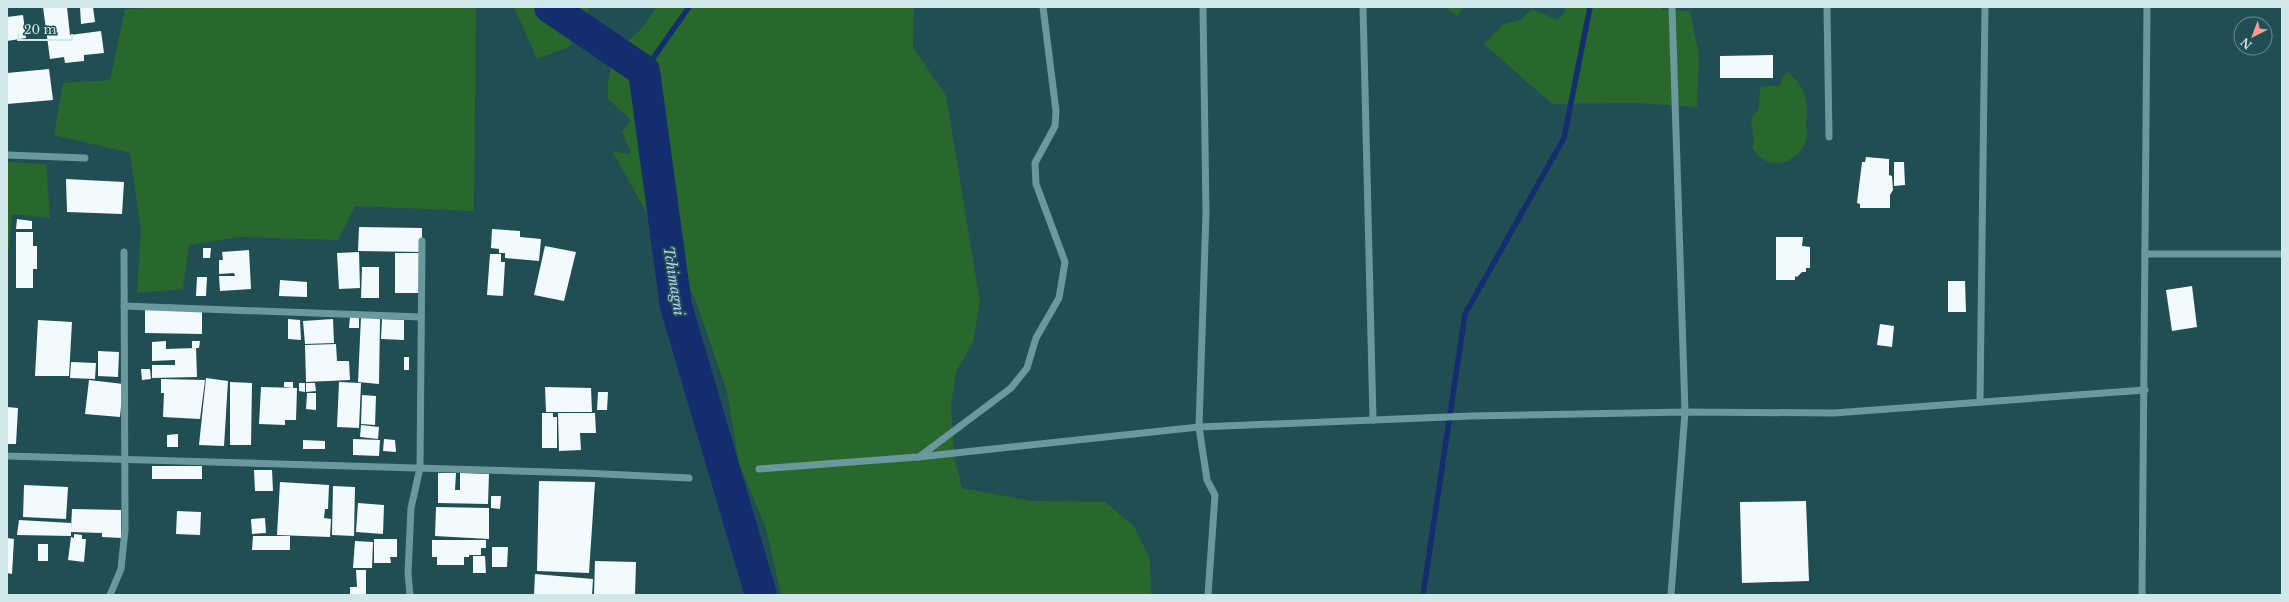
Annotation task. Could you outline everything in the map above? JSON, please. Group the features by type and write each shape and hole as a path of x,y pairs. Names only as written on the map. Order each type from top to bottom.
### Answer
{"street":[{"path":"918,457 1011,388 1027,368 1036,338 1059,298 1065,262 1036,184 1035,163 1055,126 1056,112 1043,7"},
{"path":"1202,7 1206,213 1199,427 1207,480 1216,495 1208,595"},
{"path":"1362,7 1373,420"},
{"path":"1671,595 1686,412 1672,7"},
{"path":"1827,7 1829,137"},
{"path":"1980,402 1985,7"},
{"path":"2142,595 2145,390 2147,7"},
{"path":"7,155 85,158"},
{"path":"410,595 408,573 411,508 420,468 422,241"},
{"path":"110,595 121,569 125,530 126,460 124,252"},
{"path":"2145,254 2282,254"},
{"path":"124,306 422,317"},
{"path":"759,469 918,457 1199,427 1373,420 1686,412 1834,412 2145,390"},
{"path":"7,456 420,468 689,478"}],"green space":[{"path":"185,7 476,7 474,211 355,206 338,240 240,237 189,245 183,289 137,293 141,231 130,153 54,135 63,83 110,80 125,9"},
{"path":"514,7 590,7 570,46 537,59"},
{"path":"657,7 914,7 913,47 946,96 980,302 973,342 956,372 951,406 954,455 962,488 1031,501 1105,502 1134,526 1150,559 1151,595 781,595 766,528 739,464 727,392 695,298 612,151 629,154 631,152 622,132 631,120 608,99 608,83 613,55 640,30"},
{"path":"1445,7 1463,7 1458,16"},
{"path":"1565,7 1662,7 1662,10 1690,11 1699,55 1697,107 1635,103 1552,104 1484,44 1504,24 1521,20 1532,9 1557,20 1565,12"},
{"path":"1788,72 1796,80 1804,93 1807,107 1807,136 1803,147 1796,156 1787,161 1776,163 1762,158 1752,147 1754,142 1751,119 1759,108 1760,87 1780,85 1784,75"},
{"path":"7,162 46,164 50,218 12,214 7,265"}],"building":[{"path":"43,7 67,7 70,35 101,31 104,53 84,55 84,61 65,63 64,57 50,59"},
{"path":"80,7 93,7 95,22 81,24"},
{"path":"23,15 26,38 7,41 7,17"},
{"path":"1773,55 1773,78 1720,78 1720,56"},
{"path":"49,69 53,100 7,104 7,73"},
{"path":"1866,157 1889,159 1889,175 1892,176 1893,190 1890,195 1890,208 1860,208 1860,204 1857,203 1862,162 1865,162"},
{"path":"1894,162 1904,162 1905,185 1894,186"},
{"path":"66,179 124,182 122,214 67,212"},
{"path":"17,219 32,221 32,229 16,229"},
{"path":"359,227 422,228 422,252 358,251"},
{"path":"492,229 520,231 520,237 541,239 539,261 505,258 505,253 499,253 499,249 491,248"},
{"path":"16,232 33,232 33,246 37,246 37,269 33,269 33,288 16,288"},
{"path":"1776,237 1803,237 1802,246 1810,247 1810,268 1806,268 1806,272 1802,272 1797,277 1795,276 1795,280 1776,280"},
{"path":"545,246 576,252 564,301 534,295"},
{"path":"203,248 211,248 210,258 203,258"},
{"path":"249,250 251,289 220,291 219,276 235,276 234,273 219,274 219,260 223,260 222,252"},
{"path":"359,252 360,288 339,289 337,253"},
{"path":"395,253 422,253 422,293 395,293"},
{"path":"490,254 501,254 501,262 505,262 503,296 487,295"},
{"path":"362,267 379,267 379,298 361,298"},
{"path":"197,277 207,277 206,296 196,296"},
{"path":"280,280 307,282 307,297 279,296"},
{"path":"1948,281 1965,281 1966,312 1948,312"},
{"path":"2192,286 2197,327 2172,331 2166,290"},
{"path":"145,310 202,310 202,334 145,333"},
{"path":"350,317 359,317 359,328 349,328"},
{"path":"361,317 380,319 379,384 358,382"},
{"path":"288,319 300,320 301,340 288,339"},
{"path":"333,319 334,343 305,344 303,321"},
{"path":"382,319 404,320 404,340 381,339"},
{"path":"38,320 72,322 69,376 35,376"},
{"path":"1880,324 1894,326 1892,347 1877,345"},
{"path":"166,341 166,349 196,348 197,377 152,378 152,365 175,365 175,360 152,361 152,342"},
{"path":"192,341 200,341 199,348 192,348"},
{"path":"336,344 337,361 349,361 350,380 306,382 305,345"},
{"path":"98,351 119,352 118,377 98,376"},
{"path":"404,357 409,357 409,370 404,370"},
{"path":"71,362 96,363 95,379 70,378"},
{"path":"141,369 150,369 151,379 142,380"},
{"path":"206,378 228,381 224,446 199,445"},
{"path":"161,379 205,380 200,419 163,417 164,393 161,393"},
{"path":"89,380 123,384 120,417 85,414"},
{"path":"230,382 252,383 251,445 230,445"},
{"path":"284,382 293,382 293,388 284,387"},
{"path":"339,382 361,383 359,428 337,427"},
{"path":"299,383 305,383 305,392 299,391"},
{"path":"306,383 315,383 316,391 306,392"},
{"path":"261,387 297,388 296,420 285,420 285,425 259,424"},
{"path":"545,387 591,388 592,412 546,412"},
{"path":"598,392 608,392 607,410 597,410"},
{"path":"307,393 316,393 316,410 306,409"},
{"path":"362,395 376,396 375,425 361,424"},
{"path":"7,407 18,408 16,444 7,444"},
{"path":"542,413 553,413 553,417 557,417 557,448 542,448"},
{"path":"558,413 595,413 596,433 580,433 581,450 559,451"},
{"path":"361,425 379,427 378,439 360,437"},
{"path":"178,434 178,447 167,447 167,435"},
{"path":"353,439 380,440 379,456 353,455"},
{"path":"384,439 395,440 396,452 383,451"},
{"path":"303,440 325,441 325,449 303,449"},
{"path":"152,466 202,466 202,479 152,479"},
{"path":"254,470 272,470 273,491 255,491"},
{"path":"438,473 456,473 455,490 460,490 460,473 489,474 488,504 438,503"},
{"path":"539,481 595,482 589,573 537,571"},
{"path":"280,482 329,485 328,509 325,509 324,518 331,519 330,537 277,535"},
{"path":"24,485 68,487 66,519 23,517"},
{"path":"333,486 355,487 354,536 332,535"},
{"path":"491,496 501,496 500,509 491,508"},
{"path":"1806,501 1809,581 1742,583 1740,502"},
{"path":"358,503 384,505 383,534 356,532"},
{"path":"436,507 489,508 489,539 435,536"},
{"path":"72,509 121,510 121,538 102,537 102,533 71,532 71,536 17,535 19,520 71,523 71,528"},
{"path":"177,511 201,512 200,535 176,534"},
{"path":"265,518 266,533 252,534 251,519"},
{"path":"74,534 82,535 82,539 86,539 84,562 68,560 71,537 74,538"},
{"path":"253,536 290,536 290,550 252,550"},
{"path":"7,538 14,539 12,574 7,573"},
{"path":"374,539 397,539 397,557 390,557 391,563 374,563"},
{"path":"432,540 486,540 486,548 481,548 481,555 469,555 469,557 464,557 464,565 437,565 437,557 432,557"},
{"path":"355,541 373,542 372,568 353,568"},
{"path":"38,544 48,544 48,561 38,561"},
{"path":"492,547 508,547 507,567 492,567"},
{"path":"473,556 485,556 486,573 473,573"},
{"path":"595,561 636,562 635,595 594,595"},
{"path":"356,570 366,570 366,595 350,595 350,587 357,587"},
{"path":"535,574 593,579 592,595 534,595"}],"waterway":[{"name":"Tchimagni","path":"550,7 644,71 676,306 761,595"},
{"path":"644,71 689,7"},
{"path":"1423,595 1465,314 1564,138 1590,7"}]}
